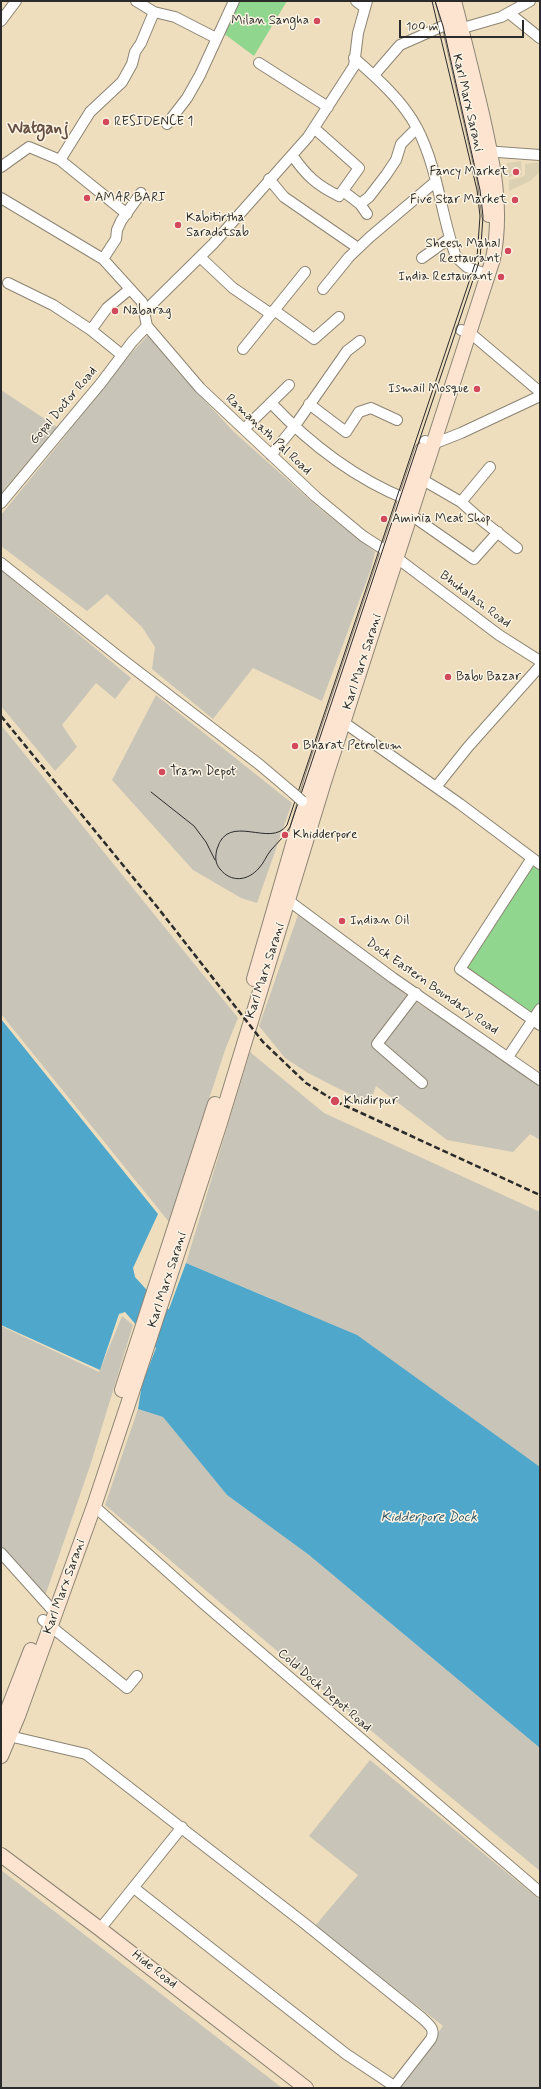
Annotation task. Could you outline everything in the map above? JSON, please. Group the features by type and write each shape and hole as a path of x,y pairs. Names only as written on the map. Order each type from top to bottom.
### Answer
{"main road":[{"path":"443,1 452,29"},
{"path":"452,29 454,1"},
{"name":"Karl Marx Sarani","path":"1,1756 4,1733 9,1714 94,1506 162,1282 219,1126 288,901 308,805 339,719 393,555 411,515 423,480 429,442 484,274 497,241 498,216 484,151 452,29"},
{"path":"393,555 406,499 429,442"},
{"path":"162,1282 308,805"},
{"path":"49,1616 87,1500 137,1361"},
{"name":"Hide Road","path":"1,1855 100,1928 306,2088"}],"street":[{"path":"1,21 16,1"},
{"path":"167,124 187,98 200,74 234,1"},
{"path":"144,311 200,257 292,155 314,128 354,66 354,58 366,4 356,1"},
{"path":"374,75 400,45 510,13 530,1"},
{"path":"140,2 154,12 175,17 216,38"},
{"path":"60,160 90,112 122,82 132,64 135,52 154,12"},
{"path":"510,13 540,38"},
{"path":"354,58 374,75 399,102 417,128 435,182 456,257 467,267 484,274"},
{"path":"259,63 328,107"},
{"path":"292,155 307,176 322,188 339,196 359,168 314,128"},
{"path":"360,204 369,197 386,175 396,160 401,144 417,128"},
{"path":"1,167 29,147 60,160 127,214"},
{"path":"484,151 540,155"},
{"path":"269,179 284,196 358,248"},
{"path":"323,289 358,248 435,182"},
{"path":"343,191 360,204 367,214"},
{"path":"102,259 116,239 117,230 141,193"},
{"name":"Ramanath Pal Road","path":"1,198 102,259 142,302 147,326 200,388 316,497 363,536 393,555"},
{"path":"422,258 450,238"},
{"path":"200,257 233,288 314,339 339,317"},
{"path":"243,350 305,272"},
{"path":"8,283 52,305 91,330 122,355"},
{"path":"91,330 107,308 130,289"},
{"name":"Gopal Doctor Road","path":"1,503 147,326"},
{"path":"465,331 540,392"},
{"path":"271,455 294,427 347,351 360,341"},
{"path":"244,430 289,385"},
{"path":"429,442 461,433 540,396"},
{"path":"271,403 294,427 325,454 406,499"},
{"path":"309,404 346,432 359,412 371,408 397,420"},
{"path":"462,502 490,467"},
{"path":"423,480 462,502 479,518 517,548"},
{"path":"411,515 474,559 498,532"},
{"name":"Bhukalash Road","path":"393,555 499,635 540,661"},
{"path":"1,563 125,661 260,764 308,805"},
{"path":"436,787 540,666"},
{"path":"339,719 436,787 536,861 460,969 536,1023"},
{"name":"Dock Eastern Boundary Road","path":"288,901 540,1080"},
{"path":"416,993 377,1044 422,1083"},
{"path":"508,1057 536,1023 540,1009"},
{"name":"Cold Dock Depot Road","path":"94,1506 250,1645 540,1892"},
{"path":"1,1553 49,1616 127,1688 137,1676"},
{"path":"4,1733 86,1754 304,1923 433,2028 434,2033 394,2087 346,2054 134,1888"},
{"path":"100,1928 182,1828"}],"shaded area":[{"path":"521,161 522,175 508,177 507,163"},
{"path":"540,162 540,172 530,181 509,191 509,180 525,175 525,164"},
{"path":"148,335 178,372 234,432 319,508 375,552 371,569 322,701 253,668 213,719 152,669 155,647 142,627 107,594 87,611 1,546 1,515 62,440 113,373"},
{"path":"1,390 57,427 1,493"},
{"path":"1,570 131,678 115,699 96,683 62,725 77,747 55,771 1,706"},
{"path":"156,695 292,803 257,903 241,898 193,870 112,780"},
{"path":"1,725 238,1018 225,1050 169,1222 1,1014"},
{"path":"298,915 349,950 417,1003 460,1030 540,1087 540,1140 530,1134 513,1152 447,1140 376,1086 369,1104 308,1073 285,1058 259,1026"},
{"path":"250,1052 324,1113 540,1212 540,1467 270,1298 186,1263"},
{"path":"122,1316 133,1325 90,1466 45,1596 1,1547 1,1326 99,1372"},
{"path":"138,1409 163,1417 227,1495 309,1555 540,1748 540,1871 401,1756 105,1505"},
{"path":"370,1760 540,1900 540,2088 396,2088 443,2026 315,1926 358,1875 309,1836"},
{"path":"1,1870 156,1990 282,2088 1,2088"}],"green space":[{"path":"237,1 287,1 254,56 223,33"},
{"path":"533,862 540,868 540,1004 531,1016 463,969"}],"water":[{"name":"Kidderpore Dock","path":"1,1019 158,1214 133,1268 135,1277 164,1309 169,1309 186,1263 357,1335 540,1467 540,1748 309,1555 227,1495 163,1417 138,1409 142,1384 156,1348 125,1312 119,1314 100,1370 1,1325"}],"tram line":[{"path":"432,1 477,190 480,216 477,258 287,825 280,831 271,834 240,831 230,833 223,838 217,849 216,862 224,874 229,877 240,879 250,876 255,872 261,866 269,852 290,827 480,259 483,216 480,190 443,26 435,1"},
{"path":"151,792 194,826 206,842 215,860"}],"railway":[{"path":"1,716 158,908 263,1042 306,1083 335,1101 540,1195"}],"place":[{"name":"Milan Sangha","path":"317,21"},
{"name":"RESIDENCE 1","path":"106,122"},
{"name":"Fancy Market","path":"516,172"},
{"name":"AMAR BARI","path":"87,198"},
{"name":"Five Star Market","path":"515,200"},
{"name":"Kabitirtha Saradotsab","path":"178,225"},
{"name":"Sheesh Mahal Restaurant","path":"508,251"},
{"name":"India Restaurant","path":"501,277"},
{"name":"Nabarag","path":"115,311"},
{"name":"Ismail Mosque","path":"477,389"},
{"name":"Aminia Meat Shop","path":"384,519"},
{"name":"Babu Bazar","path":"448,677"},
{"name":"Bharat Petroleum","path":"295,746"},
{"name":"Tram Depot","path":"162,772"},
{"name":"Khidderpore","path":"285,835"},
{"name":"Indian Oil","path":"342,921"},
{"name":"Khidirpur","path":"335,1101"}],"district":[{"name":"Watganj","path":"38,129"}]}
